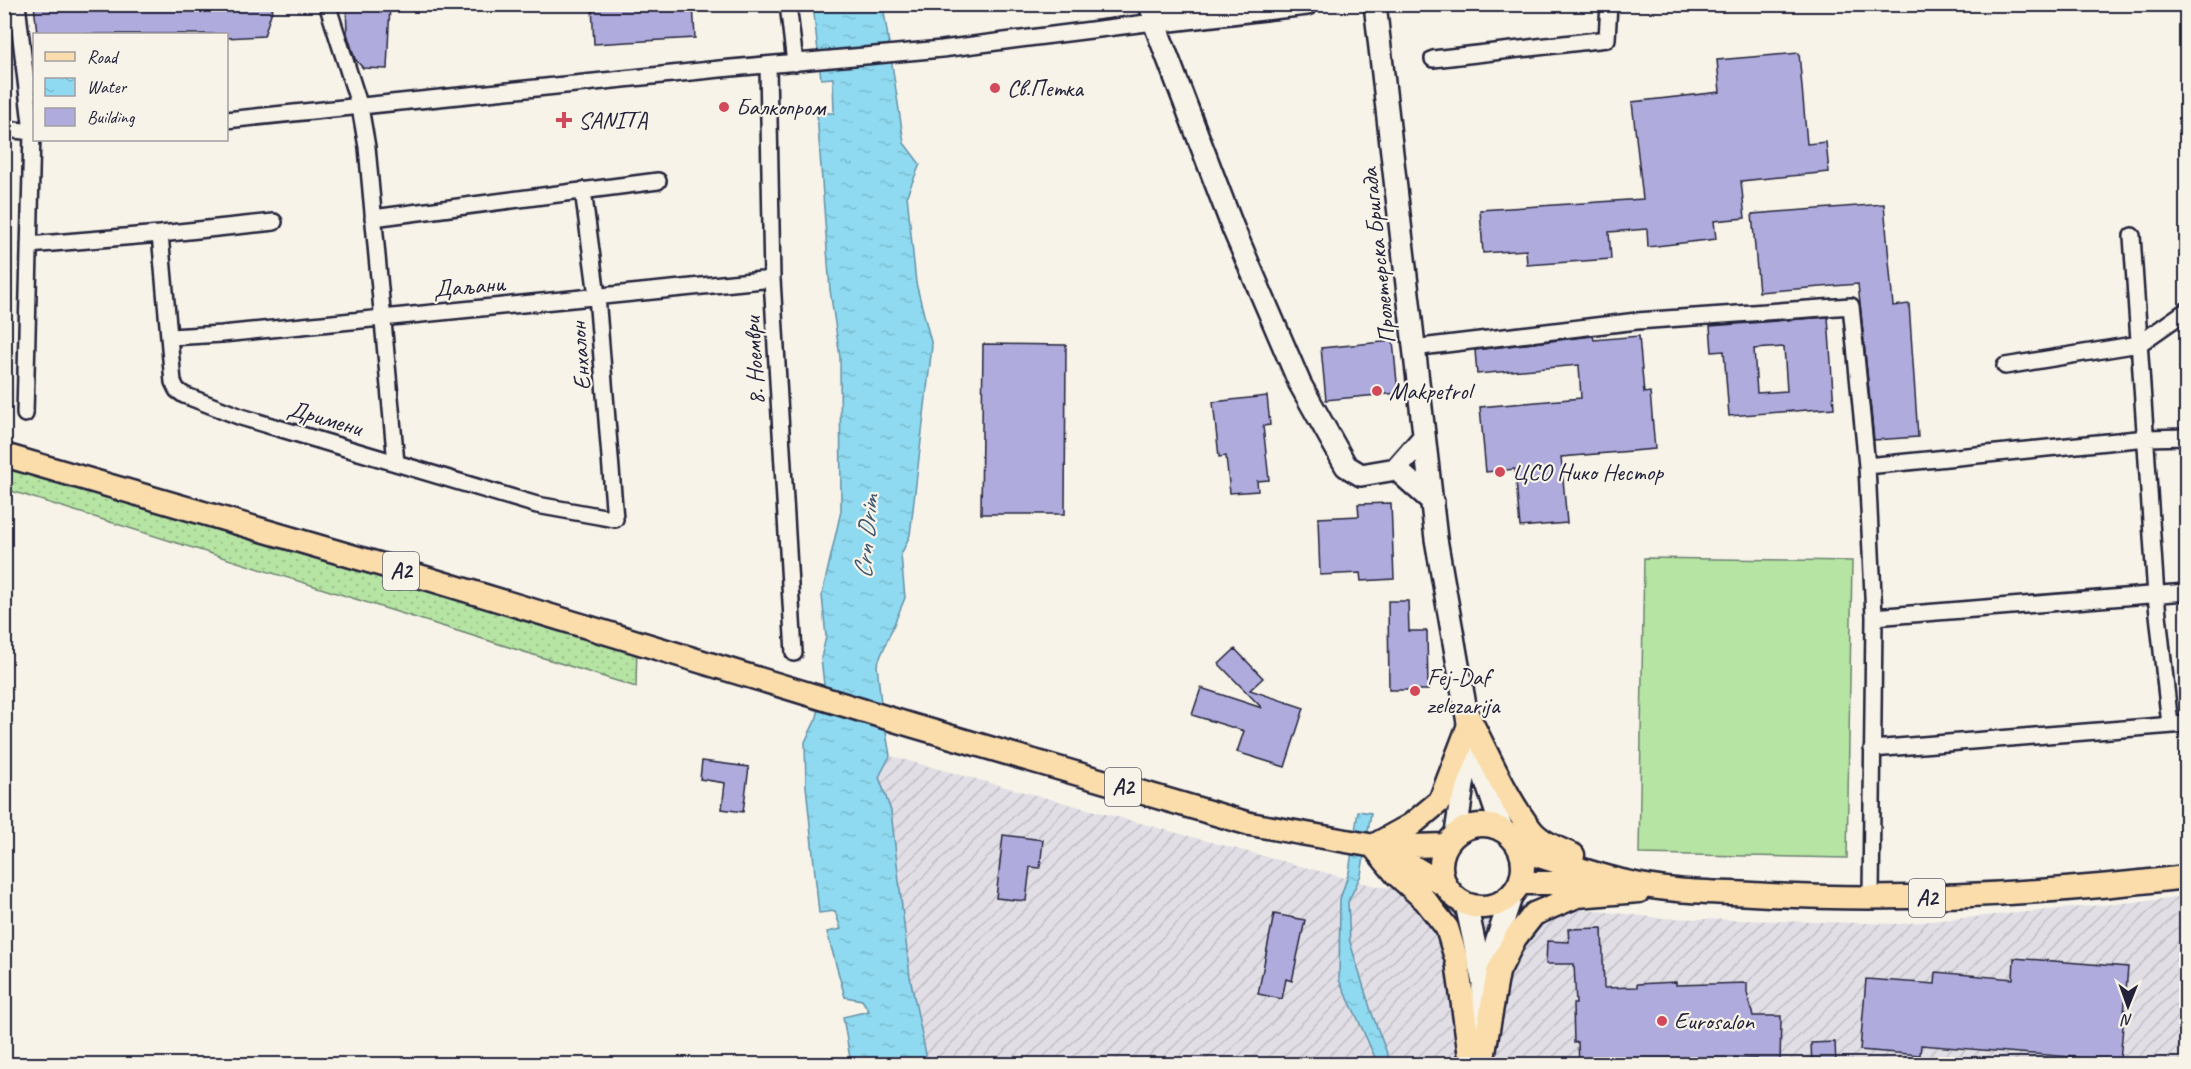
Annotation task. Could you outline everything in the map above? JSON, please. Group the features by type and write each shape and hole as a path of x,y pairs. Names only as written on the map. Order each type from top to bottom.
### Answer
{"main road":[{"name":"A2","path":"4,455 396,569 914,726 1250,824 1374,846 1451,839 1470,826 1486,824 1502,829"},
{"path":"1469,725 1440,801 1412,825 1374,846 1396,874 1425,900 1447,928 1458,962 1471,1065"},
{"path":"1469,725 1510,797 1534,833 1561,851 1667,889"},
{"path":"1502,829 1514,838 1522,851 1524,866 1516,890"},
{"path":"1446,886 1441,873 1441,859 1451,839"},
{"name":"A2","path":"1374,846 1446,886 1454,897 1479,908 1496,906 1516,890 1627,883"},
{"name":"A2","path":"1522,851 1627,883 1667,889 1871,899 1995,894 2187,877"},
{"path":"1480,1065 1498,972 1515,938 1534,914 1577,896 1667,889"}],"street":[{"path":"17,4 33,132 25,414"},
{"path":"327,4 360,107 367,147 396,463"},
{"path":"788,4 795,63"},
{"path":"228,120 720,69 912,52 1150,13 1307,4"},
{"name":"Пролетерска Бригада","path":"1375,4 1436,539 1469,725"},
{"path":"1433,59 1607,39 1609,4"},
{"path":"1150,13 1233,228 1300,384 1346,466 1362,475 1396,469 1424,437"},
{"name":"8. Ноември","path":"768,66 772,279 794,652"},
{"path":"4,129 33,132"},
{"path":"373,218 658,181"},
{"name":"Енхалон","path":"584,190 597,296 615,519"},
{"path":"29,245 274,222"},
{"name":"Дримени","path":"160,234 173,382 177,390 184,395 241,417 537,506 615,519"},
{"path":"2132,236 2156,596 2170,725"},
{"name":"Даљани","path":"170,337 222,334 772,279"},
{"path":"1413,348 1637,321 1851,306 1867,466 1874,617 1871,899"},
{"path":"2005,366 2139,344 2187,311"},
{"path":"1867,466 2147,438 2187,437"},
{"path":"1396,469 1432,502"},
{"path":"1874,617 2187,592"},
{"path":"1872,749 2187,724"},
{"path":"1469,725 1502,829"},
{"path":"1451,839 1469,725"},
{"path":"1483,983 1516,890"},
{"path":"1466,904 1483,983 1480,1065"}],"shaded area":[{"path":"890,756 1375,886 1660,918 1899,924 2156,900 2186,895 2186,1064 928,1064 910,977 891,811 879,777"}],"green space":[{"path":"4,455 637,643 636,687 5,489"},
{"path":"1644,558 1852,561 1847,858 1639,854"}],"water":[{"name":"Crn Drim","path":"813,5 883,5 904,143 920,164 907,195 916,283 932,346 910,535 901,555 905,598 877,665 890,756 879,777 891,811 910,977 928,1064 851,1064 843,1017 869,1011 862,1000 845,997 827,932 841,929 835,911 819,913 806,786 805,742 817,717 824,685 821,658 826,637 822,595 841,511 840,357 830,290 817,113 834,113 833,78 821,79"},
{"path":"1358,811 1371,813 1361,875 1348,902 1350,942 1371,1011 1391,1064 1378,1064 1339,980 1340,899 1349,872"}],"building":[{"path":"34,4 53,4 53,9 106,4 274,4 264,36 228,38 228,33 37,33"},
{"path":"346,4 390,4 387,69 363,68 355,59 347,33"},
{"path":"631,4 693,4 695,38 594,44 592,7"},
{"path":"1799,53 1807,144 1826,142 1829,172 1741,181 1745,218 1714,221 1716,239 1648,247 1647,229 1609,232 1611,259 1527,265 1526,250 1483,253 1480,210 1643,199 1632,102 1720,92 1717,60"},
{"path":"1884,204 1893,306 1909,304 1918,437 1874,440 1858,284 1759,292 1752,214"},
{"path":"1828,317 1834,408 1729,416 1724,351 1712,352 1710,326","holes":["1784,347 1787,391 1757,393 1754,349"]},
{"path":"1593,336 1594,340 1639,336 1644,393 1650,392 1655,449 1561,457 1567,523 1520,527 1515,469 1486,472 1480,407 1581,398 1579,365 1477,374 1475,350"},
{"path":"1393,341 1398,393 1326,400 1321,348"},
{"path":"983,344 1066,345 1065,514 981,514"},
{"path":"1267,396 1270,425 1263,426 1269,480 1257,481 1258,491 1230,493 1226,456 1219,457 1213,402"},
{"path":"1391,503 1394,579 1361,581 1360,573 1320,575 1318,518 1359,516 1358,504"},
{"path":"1388,601 1408,601 1409,631 1427,631 1428,690 1389,690"},
{"path":"1235,649 1263,678 1250,690 1304,708 1285,767 1237,752 1244,731 1192,715 1201,688 1262,708 1219,664"},
{"path":"702,761 749,767 743,812 722,809 725,783 700,779"},
{"path":"1003,835 1043,840 1040,868 1030,867 1026,901 996,898"},
{"path":"1274,914 1305,920 1292,981 1286,979 1282,999 1258,994"},
{"name":"Eurosalon","path":"1602,928 1604,988 1676,982 1676,985 1747,983 1753,1016 1781,1016 1780,1065 1757,1065 1757,1059 1579,1065 1578,1042 1574,1043 1573,1004 1576,1004 1574,964 1546,964 1547,941 1569,942 1568,929"},
{"path":"2014,958 2128,967 2120,1061 1921,1045 1920,1055 1860,1050 1866,979 1935,984 1936,972 2013,979"},
{"path":"1835,1042 1836,1065 1812,1065 1811,1043"}],"place":[{"name":"Св.Петка","path":"995,88"},
{"name":"Балкопром","path":"724,107"},
{"name":"SANITA","path":"564,120"},
{"name":"Makpetrol","path":"1377,391"},
{"name":"ЦСО Нико Нестор","path":"1500,472"},
{"name":"Fej-Daf zelezarija","path":"1415,691"},
{"name":"Eurosalon","path":"1662,1021"}]}
